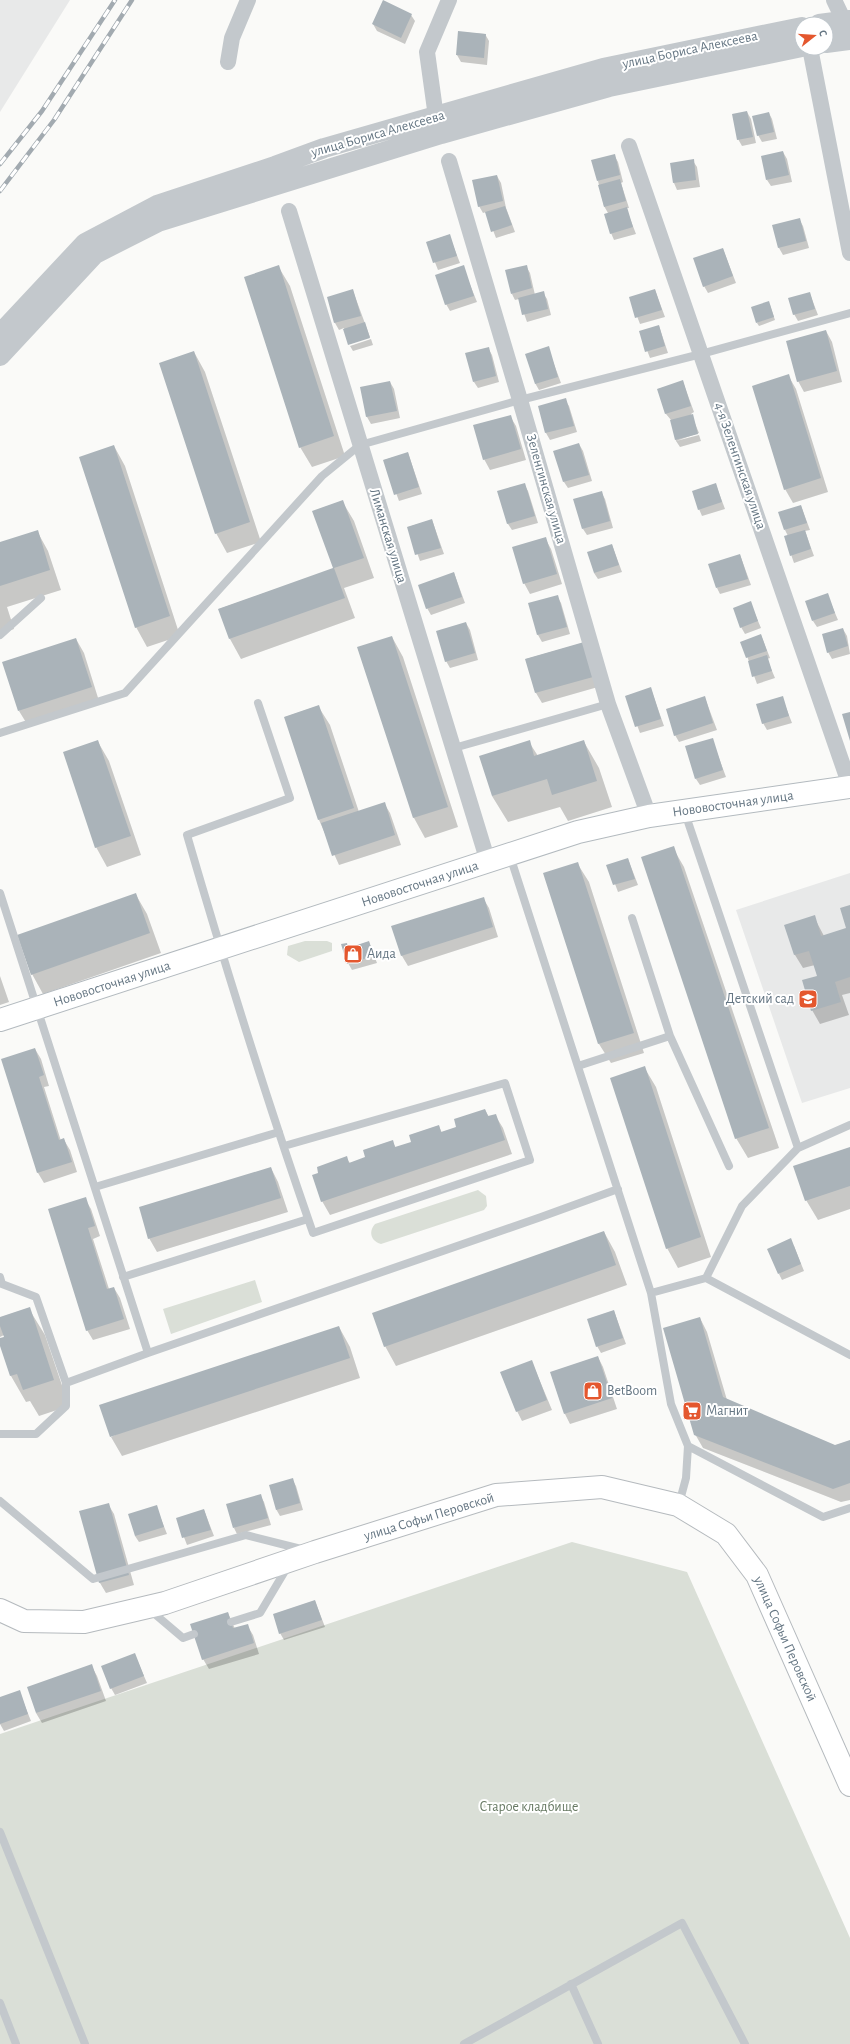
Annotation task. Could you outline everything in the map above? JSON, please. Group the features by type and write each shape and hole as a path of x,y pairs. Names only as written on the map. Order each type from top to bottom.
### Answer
{"main road":[{"name":"Нововосточная улица","path":"0,1020 578,832 649,816 684,810 850,787"},
{"name":"улица Софьи Перовской","path":"0,1610 24,1621 84,1622 148,1608 290,1562 315,1552 496,1495 602,1487 678,1505 726,1534 757,1575 850,1785"}],"street":[{"path":"228,62 232,38 248,0"},
{"path":"436,117 427,52 449,0"},
{"path":"834,0 847,20 834,22"},
{"name":"улица Бориса Алексеева","path":"0,334 85,243 157,205 275,166 324,148 603,68 794,28"},
{"path":"834,42 850,40"},
{"path":"0,356 95,254 158,222 441,134 609,87 794,49"},
{"path":"812,56 850,253"},
{"name":"4-я Зеленгинская улица","path":"629,146 850,787"},
{"name":"Зеленгинская улица","path":"449,161 608,704 649,816"},
{"name":"Лиманская улица","path":"288,211 488,862"}],"lane":[{"path":"0,733 125,693 322,476 360,445 520,400 701,354 850,313"},
{"path":"0,635 41,598"},
{"path":"258,703 290,798 186,835 220,949 279,1132 313,1233 530,1160 505,1083 284,1146"},
{"path":"454,748 608,704"},
{"path":"684,810 798,1148"},
{"path":"510,855 651,1293 671,1404 688,1446 686,1478 678,1505"},
{"path":"0,893 148,1353"},
{"path":"632,918 670,1036 728,1166"},
{"path":"578,1066 670,1036"},
{"path":"706,1278 742,1206 798,1148 850,1125"},
{"path":"94,1188 279,1132"},
{"path":"66,1383 148,1353 541,1218 618,1189"},
{"path":"123,1277 308,1219"},
{"path":"0,1277 2,1284 36,1297 66,1383 66,1406 36,1434 0,1434"},
{"path":"651,1293 706,1278 850,1355"},
{"path":"688,1446 823,1516 850,1508"},
{"path":"0,1501 93,1579 246,1535 315,1552"},
{"path":"231,1622 260,1613 290,1562"},
{"path":"148,1608 183,1638 194,1634"},
{"path":"0,1832 12,1858 85,2044"},
{"path":"464,2044 682,1923 745,2044"},
{"path":"571,1984 598,2044"},
{"path":"0,2003 16,2044"}],"shaded area":[{"path":"0,0 70,0 0,112"},
{"name":"Детский сад","path":"850,873 850,1088 802,1103 736,910"}],"green space":[{"path":"305,941 327,941 332,943 332,951 299,962 287,955 288,946"},
{"path":"478,1190 486,1196 487,1206 484,1210 381,1244 375,1241 372,1236 371,1233 375,1224"},
{"path":"255,1280 262,1302 171,1334 163,1309"},
{"name":"Старое кладбище","path":"572,1542 687,1572 850,1938 850,2044 0,2044 0,1734"}],"building":[{"path":"383,0 412,14 401,38 372,24"},
{"path":"458,31 486,34 484,58 456,55"},
{"path":"747,111 753,137 737,140 732,114"},
{"path":"769,112 774,132 757,136 752,116"},
{"path":"783,151 789,175 766,180 761,156"},
{"path":"615,154 620,175 597,181 591,160"},
{"path":"694,159 696,180 673,183 670,163"},
{"path":"497,175 503,201 478,207 472,180"},
{"path":"620,179 626,201 604,207 598,185"},
{"path":"505,206 512,225 491,232 485,212"},
{"path":"627,207 633,227 610,234 604,214"},
{"path":"800,218 806,241 778,248 772,225"},
{"path":"450,234 457,256 433,263 426,242"},
{"path":"723,248 733,276 703,287 693,258"},
{"path":"279,265 334,436 299,448 244,277"},
{"path":"464,265 474,296 445,305 435,275"},
{"path":"527,265 532,288 511,294 505,270"},
{"path":"353,289 361,316 334,323 327,297"},
{"path":"655,289 662,310 635,318 629,297"},
{"path":"544,291 548,309 522,315 518,298"},
{"path":"810,292 815,309 793,315 788,298"},
{"path":"769,301 774,317 756,323 751,307"},
{"path":"365,322 370,338 348,345 343,329"},
{"path":"659,325 665,346 645,352 639,331"},
{"path":"826,330 837,371 797,382 786,341"},
{"path":"549,346 558,377 535,384 525,354"},
{"path":"489,347 496,376 473,382 465,353"},
{"path":"194,351 250,522 215,534 159,363"},
{"path":"789,374 821,478 784,490 752,386"},
{"path":"683,380 691,406 665,414 657,389"},
{"path":"390,381 397,411 366,417 360,387"},
{"path":"566,398 574,426 545,433 538,406"},
{"path":"693,414 698,434 675,440 670,420"},
{"path":"511,415 521,449 483,460 473,425"},
{"path":"579,443 589,475 563,482 553,451"},
{"path":"114,445 170,616 135,628 79,457"},
{"path":"408,452 419,487 394,495 383,460"},
{"path":"525,483 535,516 507,524 497,491"},
{"path":"716,483 722,502 698,510 692,491"},
{"path":"602,491 610,521 582,529 573,499"},
{"path":"343,500 364,558 334,568 345,598 229,639 218,609 333,568 312,511"},
{"path":"801,505 807,523 784,530 778,512"},
{"path":"432,519 441,548 415,555 407,527"},
{"path":"38,530 50,570 0,586 0,542"},
{"path":"805,530 811,549 790,556 784,536"},
{"path":"546,537 557,574 523,584 512,547"},
{"path":"612,544 619,565 594,573 587,552"},
{"path":"740,554 748,579 716,588 708,564"},
{"path":"454,572 462,597 426,609 418,585"},
{"path":"828,593 835,613 812,621 805,601"},
{"path":"558,595 567,627 537,635 528,603"},
{"path":"751,601 758,621 740,628 733,608"},
{"path":"466,622 475,653 445,662 436,631"},
{"path":"843,628 848,646 827,653 822,634"},
{"path":"761,634 767,651 746,658 740,642"},
{"path":"392,636 448,807 413,818 357,647"},
{"path":"76,638 92,687 18,711 2,662"},
{"path":"584,642 593,677 535,693 525,659"},
{"path":"767,655 772,671 752,677 748,661"},
{"path":"651,687 661,719 635,727 625,696"},
{"path":"705,696 713,723 674,736 666,709"},
{"path":"783,696 789,716 762,724 756,704"},
{"path":"319,705 354,808 318,820 284,717"},
{"path":"850,712 850,741 842,714"},
{"path":"713,738 723,770 695,779 685,746"},
{"path":"98,740 131,836 95,848 63,752"},
{"path":"530,740 534,756 584,740 597,781 552,795 547,779 492,796 479,756"},
{"path":"385,802 395,835 332,856 321,823"},
{"path":"674,846 769,1128 735,1139 641,857"},
{"path":"628,858 635,879 613,885 606,865"},
{"path":"578,862 634,1033 598,1044 543,873"},
{"path":"136,893 150,933 31,975 17,935"},
{"path":"484,897 493,927 401,956 391,926"},
{"path":"850,905 850,977 835,982 841,1002 811,1011 802,980 817,976 809,951 794,955 784,925 815,915 821,936 846,928 840,908"},
{"path":"369,941 374,956 347,964 341,944 347,943 348,948"},
{"path":"35,1048 44,1075 39,1077 59,1140 64,1138 72,1162 37,1173 1,1059"},
{"path":"645,1066 701,1237 666,1249 610,1078"},
{"path":"485,1109 488,1116 496,1114 505,1140 321,1202 312,1175 318,1173 317,1167 347,1156 349,1163 365,1157 363,1150 393,1140 395,1147 411,1142 409,1135 439,1125 441,1132 456,1127 454,1119"},
{"path":"850,1147 850,1186 805,1201 793,1166"},
{"path":"271,1167 281,1198 148,1239 139,1207"},
{"path":"86,1197 95,1226 88,1228 107,1289 114,1287 124,1319 86,1331 48,1209"},
{"path":"604,1231 616,1265 384,1347 372,1313"},
{"path":"791,1238 801,1264 778,1274 767,1249"},
{"path":"30,1307 54,1380 23,1390 17,1374 10,1376 0,1346 0,1338 4,1337 0,1326 0,1317"},
{"path":"614,1310 623,1338 596,1347 587,1319"},
{"path":"700,1317 723,1397 835,1445 850,1440 850,1483 833,1489 694,1435 663,1328"},
{"path":"339,1326 350,1358 110,1437 99,1405"},
{"path":"598,1356 612,1398 564,1414 550,1372"},
{"path":"532,1360 547,1400 516,1412 500,1372"},
{"path":"293,1478 300,1503 276,1510 269,1485"},
{"path":"261,1494 268,1518 233,1528 226,1504"},
{"path":"109,1503 129,1575 99,1583 79,1511"},
{"path":"157,1505 164,1527 135,1536 128,1514"},
{"path":"204,1509 211,1530 182,1538 176,1518"},
{"path":"315,1600 322,1620 279,1634 273,1614"},
{"path":"228,1612 233,1628 248,1624 254,1643 202,1660 190,1624"},
{"path":"135,1653 144,1676 110,1689 101,1666"},
{"path":"92,1664 101,1691 36,1713 27,1687"},
{"path":"20,1690 28,1714 0,1724 0,1697"}],"railway":[{"path":"0,164 42,111 115,0"},
{"path":"0,191 54,120 132,0"}],"place":[{"name":"Аида","path":"353,954"},
{"name":"Детский сад","path":"808,999"},
{"name":"BetBoom","path":"593,1391"},
{"name":"Магнит","path":"692,1411"}]}
